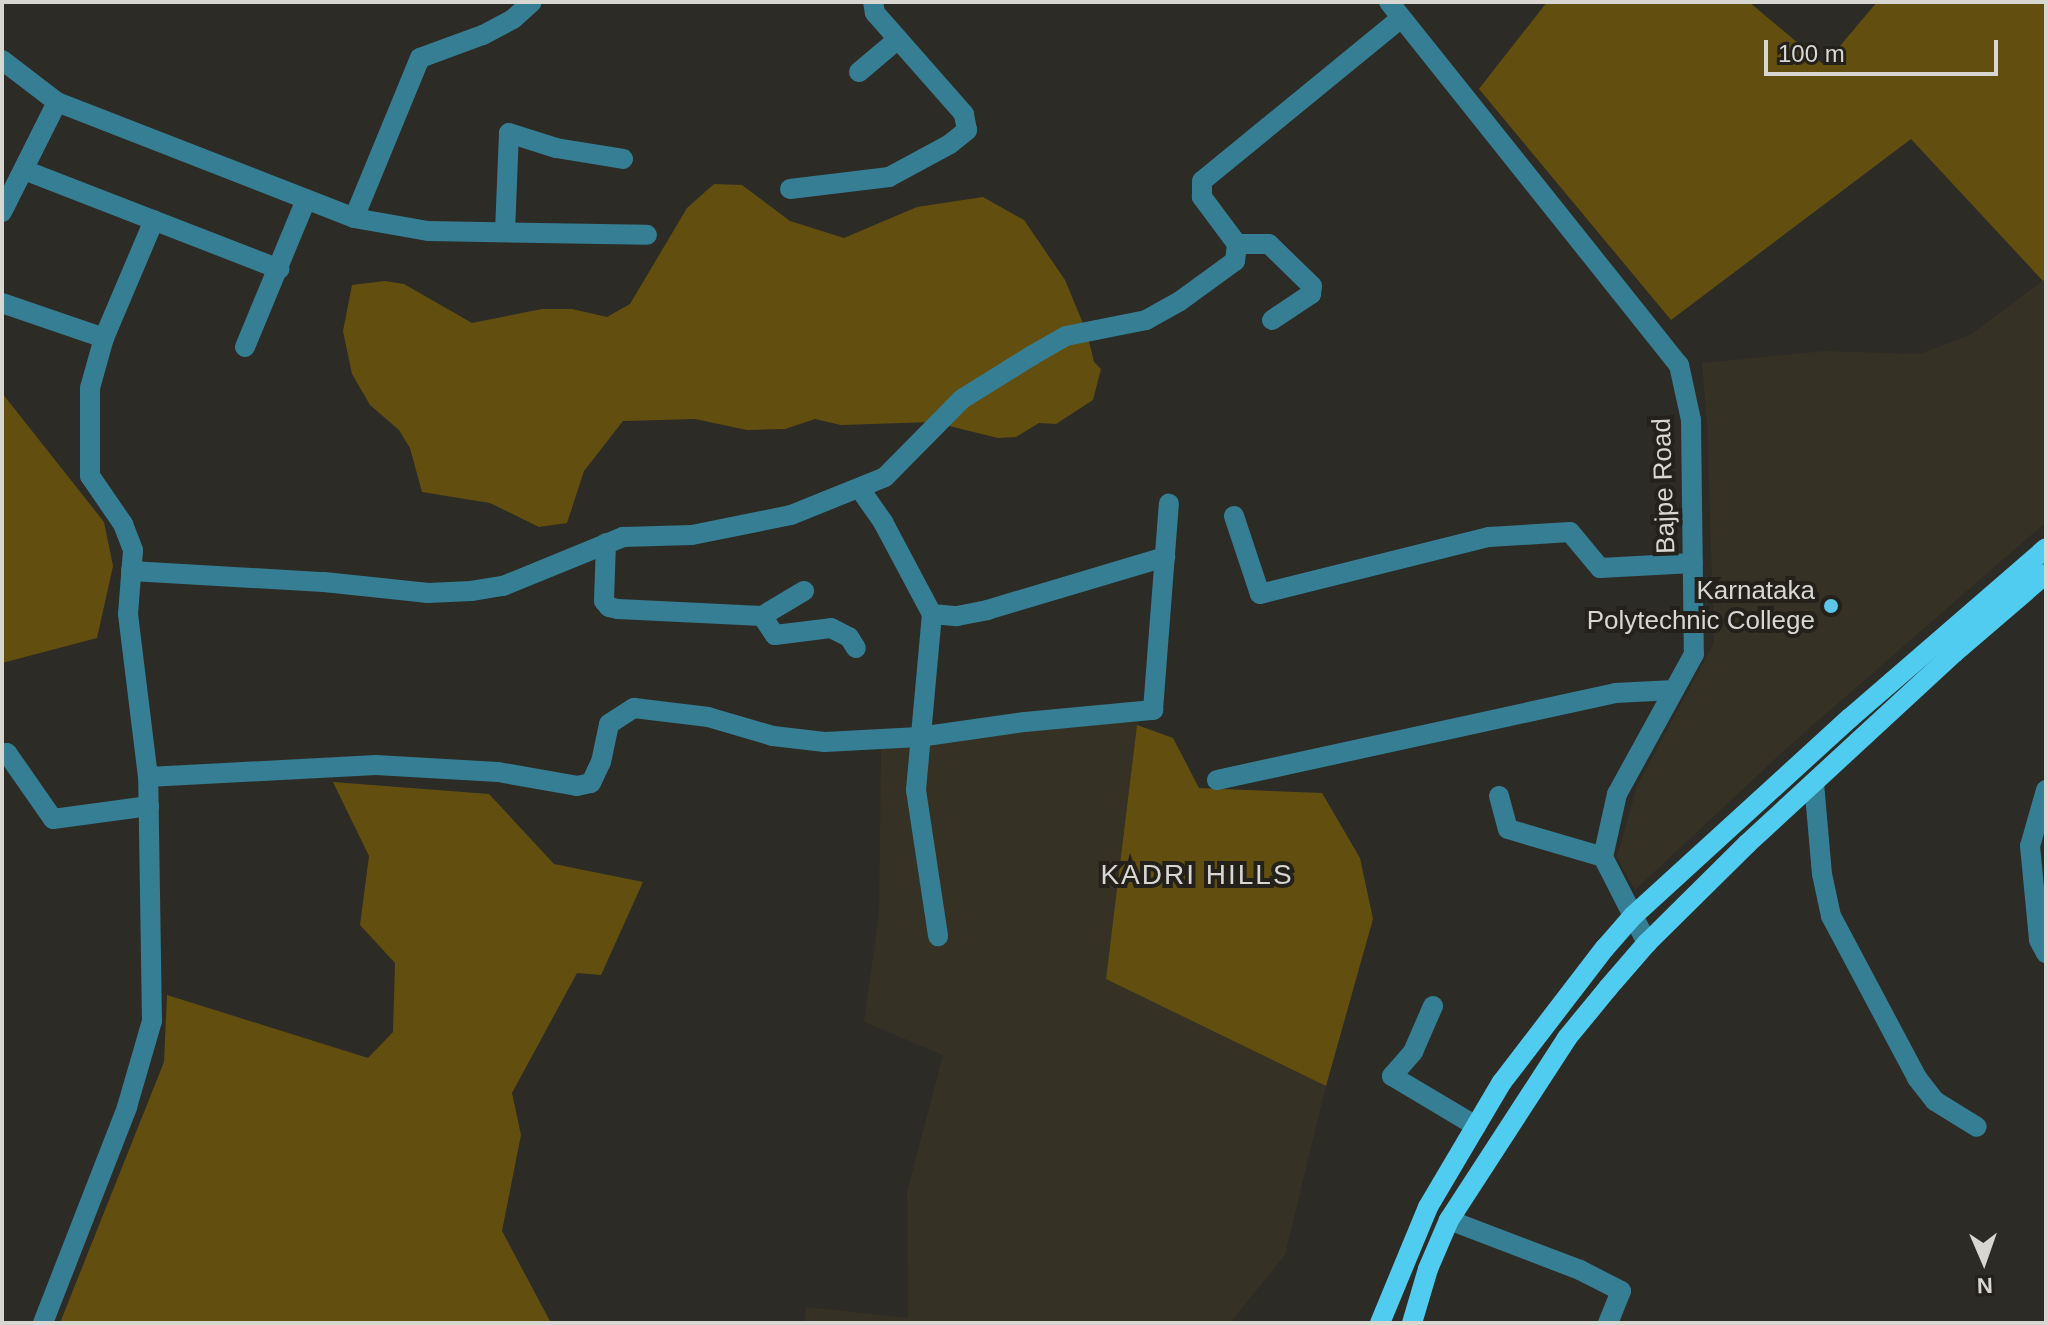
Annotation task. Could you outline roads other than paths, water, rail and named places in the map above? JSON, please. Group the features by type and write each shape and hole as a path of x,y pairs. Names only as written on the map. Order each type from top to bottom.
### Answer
{"main road":[{"path":"1380,1323 1428,1207 1502,1082 1633,916 1850,718 2046,548"},
{"path":"1412,1323 1428,1269 1449,1220 1567,1038 1647,943 1814,783 2046,574"}],"street":[{"path":"354,218 420,58 483,35 513,19 532,2"},
{"path":"790,189 889,177 950,144 967,130 964,114 875,13 873,2"},
{"path":"131,571 324,582 428,593 471,591 503,586 623,537 692,535 751,525 791,515 860,489 885,477 962,399 1066,336 1146,320 1235,261 1237,244 1202,197 1202,181 1395,10"},
{"name":"Bajpe Road","path":"1395,10 1679,365 1691,420 1694,654 1617,794 1603,857"},
{"path":"859,72 898,39"},
{"path":"2,60 57,102 354,218 428,231 647,235"},
{"path":"2,212 57,102"},
{"path":"505,232 509,133 556,148 623,159"},
{"path":"24,170 279,269"},
{"path":"245,347 306,200"},
{"path":"43,1323 127,1107 152,1021 148,777 128,614 133,550 123,524 90,476 90,388 104,338 154,220"},
{"path":"1237,244 1269,244 1312,286 1311,294 1272,320"},
{"path":"2,303 104,338"},
{"path":"860,489 883,522 932,614 916,790 938,936"},
{"path":"148,777 376,765 498,772 577,786 591,783 601,762 609,724 634,708 708,717 773,736 825,742 919,737 1025,722 1153,710 1169,504"},
{"path":"1234,516 1260,594 1489,537 1570,532 1600,568 1693,563"},
{"path":"606,543 604,601 609,607 716,616 762,616 804,591"},
{"path":"932,614 957,616 987,610 1165,557"},
{"path":"762,616 775,635 831,628 849,637 856,648"},
{"path":"1217,780 1615,693 1674,690"},
{"path":"2,754 7,753 53,819 149,806"},
{"path":"1814,783 1822,874 1831,916 1917,1078 1935,1101 1977,1127"},
{"path":"2046,790 2030,846 2039,940 2046,953"},
{"path":"1499,796 1508,829 1603,857 1647,943"},
{"path":"1433,1006 1413,1052 1392,1076 1476,1126"},
{"path":"1449,1220 1580,1270 1621,1291 1608,1323"}],"place":[{"name":"Karnataka Polytechnic College","path":"1831,606"}],"district":[{"name":"KADRI HILLS","path":"1197,875"}]}
